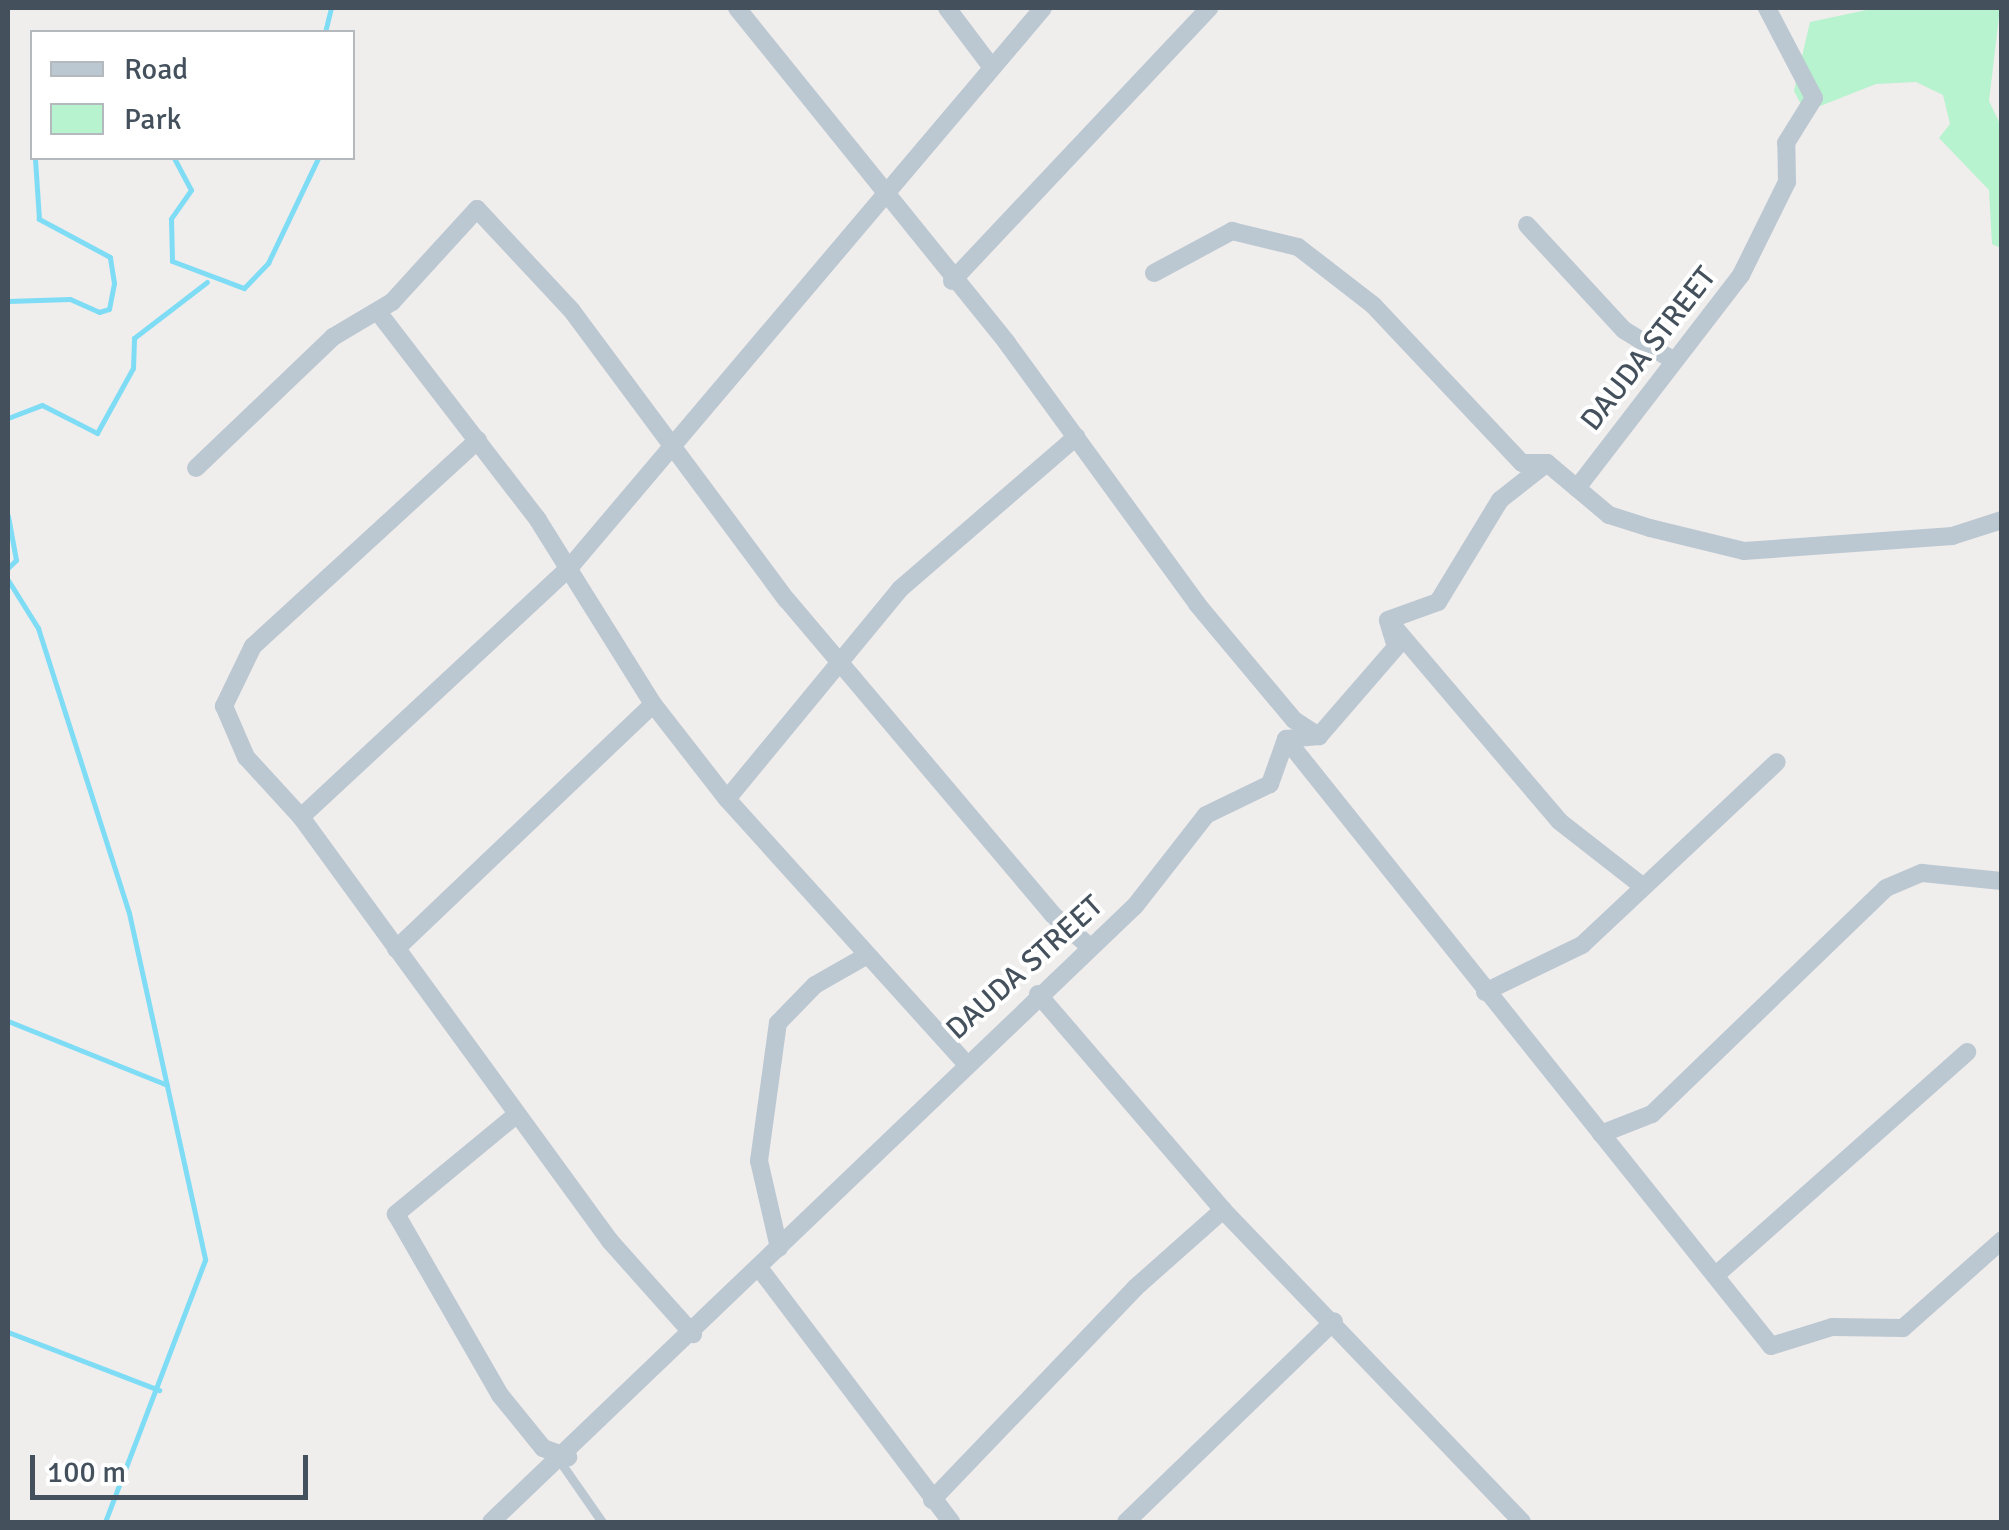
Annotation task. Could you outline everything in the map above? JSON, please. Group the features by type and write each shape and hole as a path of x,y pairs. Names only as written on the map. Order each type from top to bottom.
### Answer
{"street":[{"path":"737,8 813,112 884,188 1076,438 1197,604 1294,720 1320,736"},
{"path":"947,8 990,65"},
{"path":"301,816 570,567 677,447 884,188 1042,8"},
{"path":"1187,8 1208,8"},
{"path":"952,281 1208,8"},
{"name":"DAUDA STREET","path":"1577,488 1760,242 1787,182 1786,143 1814,98 1767,8"},
{"path":"196,468 333,337 378,312 478,210 540,272 839,660 1052,914 1089,946"},
{"path":"1527,225 1624,330 1671,359"},
{"path":"1154,273 1232,231 1298,247 1373,305 1522,463 1547,463 1609,514 1744,551 1952,536 2002,520"},
{"path":"378,312 570,567 653,704 728,799 864,958 964,1061"},
{"path":"728,799 839,660 950,538 1076,438"},
{"path":"478,440 254,646 227,687 224,706 246,757 301,816 516,1115 670,1319 693,1334"},
{"path":"1388,620 1438,602 1500,500 1547,463"},
{"path":"1286,739 1320,736 1396,647 1388,620"},
{"path":"1388,620 1559,822 1641,886"},
{"path":"396,949 653,704"},
{"path":"1286,739 1485,992 1716,1275 1760,1338 1786,1345 1832,1327 1903,1328 2002,1240"},
{"name":"DAUDA STREET","path":"491,1522 564,1460 760,1269 964,1061 1135,906 1206,814 1270,784 1286,739"},
{"path":"1485,992 1582,944 1777,762"},
{"path":"1601,1134 1652,1114 1886,888 1922,873 2002,881"},
{"path":"779,1248 759,1161 778,1023 816,984 864,958"},
{"path":"1038,994 1223,1210 1334,1321 1522,1522"},
{"path":"1716,1275 1966,1052"},
{"path":"516,1115 396,1214 500,1395 543,1448 564,1460"},
{"path":"932,1500 1223,1210"},
{"path":"760,1269 951,1522"},
{"path":"1126,1522 1334,1321"}],"lane":[{"path":"564,1460 602,1522"}],"green space":[{"path":"1876,8 2000,8 1989,101 2001,126 2001,248 1992,244 1989,190 1939,138 1950,124 1943,95 1916,82 1876,84 1805,112 1794,91 1810,22"}],"waterway":[{"path":"326,30 331,8"},
{"path":"8,301 70,299 99,312 109,309 114,283 110,257 39,219 35,160"},
{"path":"175,160 191,190 171,219 172,261 244,288 268,263 317,160"},
{"path":"8,418 42,405 97,433 133,368 134,338 207,282"},
{"path":"8,516 16,560 8,568"},
{"path":"8,580 38,628 129,913 205,1260 105,1522"},
{"path":"8,1021 167,1085"},
{"path":"8,1332 159,1390"}]}
